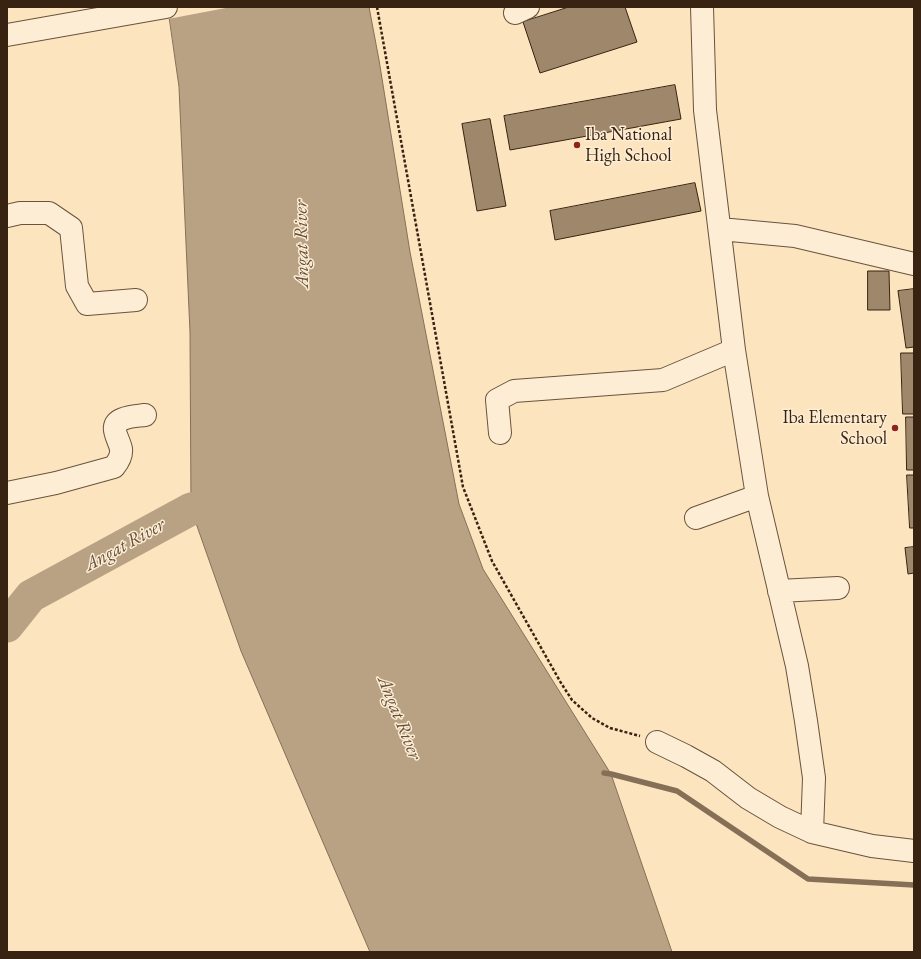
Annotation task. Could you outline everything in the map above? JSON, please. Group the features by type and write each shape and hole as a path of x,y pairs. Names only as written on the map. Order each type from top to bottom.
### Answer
{"street":[{"path":"702,7 705,110 734,350 758,496 797,666 806,721 814,778 812,832"},
{"path":"7,35 161,8"},
{"path":"7,216 20,213 49,213 71,228 77,286 87,304 136,300"},
{"path":"720,229 795,236 914,264"},
{"path":"500,433 497,400 514,391 663,380 734,350"},
{"path":"7,493 56,483 114,467 119,460 121,450 114,429 116,423 123,419 146,415"},
{"path":"696,518 758,496"},
{"path":"779,590 838,588"},
{"path":"657,742 713,771 748,798 780,817 812,832 872,846 914,851"}],"path":[{"path":"376,7 464,487 492,561 572,700 592,718 610,728 657,742"}],"water":[{"path":"168,7 369,7 410,252 459,504 483,569 611,774 672,952 370,952 241,651 191,509 190,332 179,87"}],"pier":[{"path":"166,7 231,7 168,19"}],"building":[{"path":"569,7 625,7 637,42 540,73 523,22"},
{"path":"675,85 681,119 510,150 504,116"},
{"path":"490,119 506,206 477,211 462,124"},
{"path":"695,183 701,211 555,240 550,211"},
{"path":"868,271 889,271 890,310 868,310"},
{"path":"914,289 914,347 906,348 898,291"},
{"path":"901,353 914,353 914,414 903,414"},
{"path":"906,417 914,417 914,470 907,470"},
{"path":"907,475 914,475 914,528 910,528"},
{"path":"914,547 914,573 908,574 905,548"}],"waterway":[{"name":"Angat River","path":"7,626 31,596 191,509 234,499"},
{"path":"604,773 677,791 808,879 914,885"}],"place":[{"name":"Iba National High School","path":"577,145"},
{"name":"Iba Elementary School","path":"895,428"}]}
